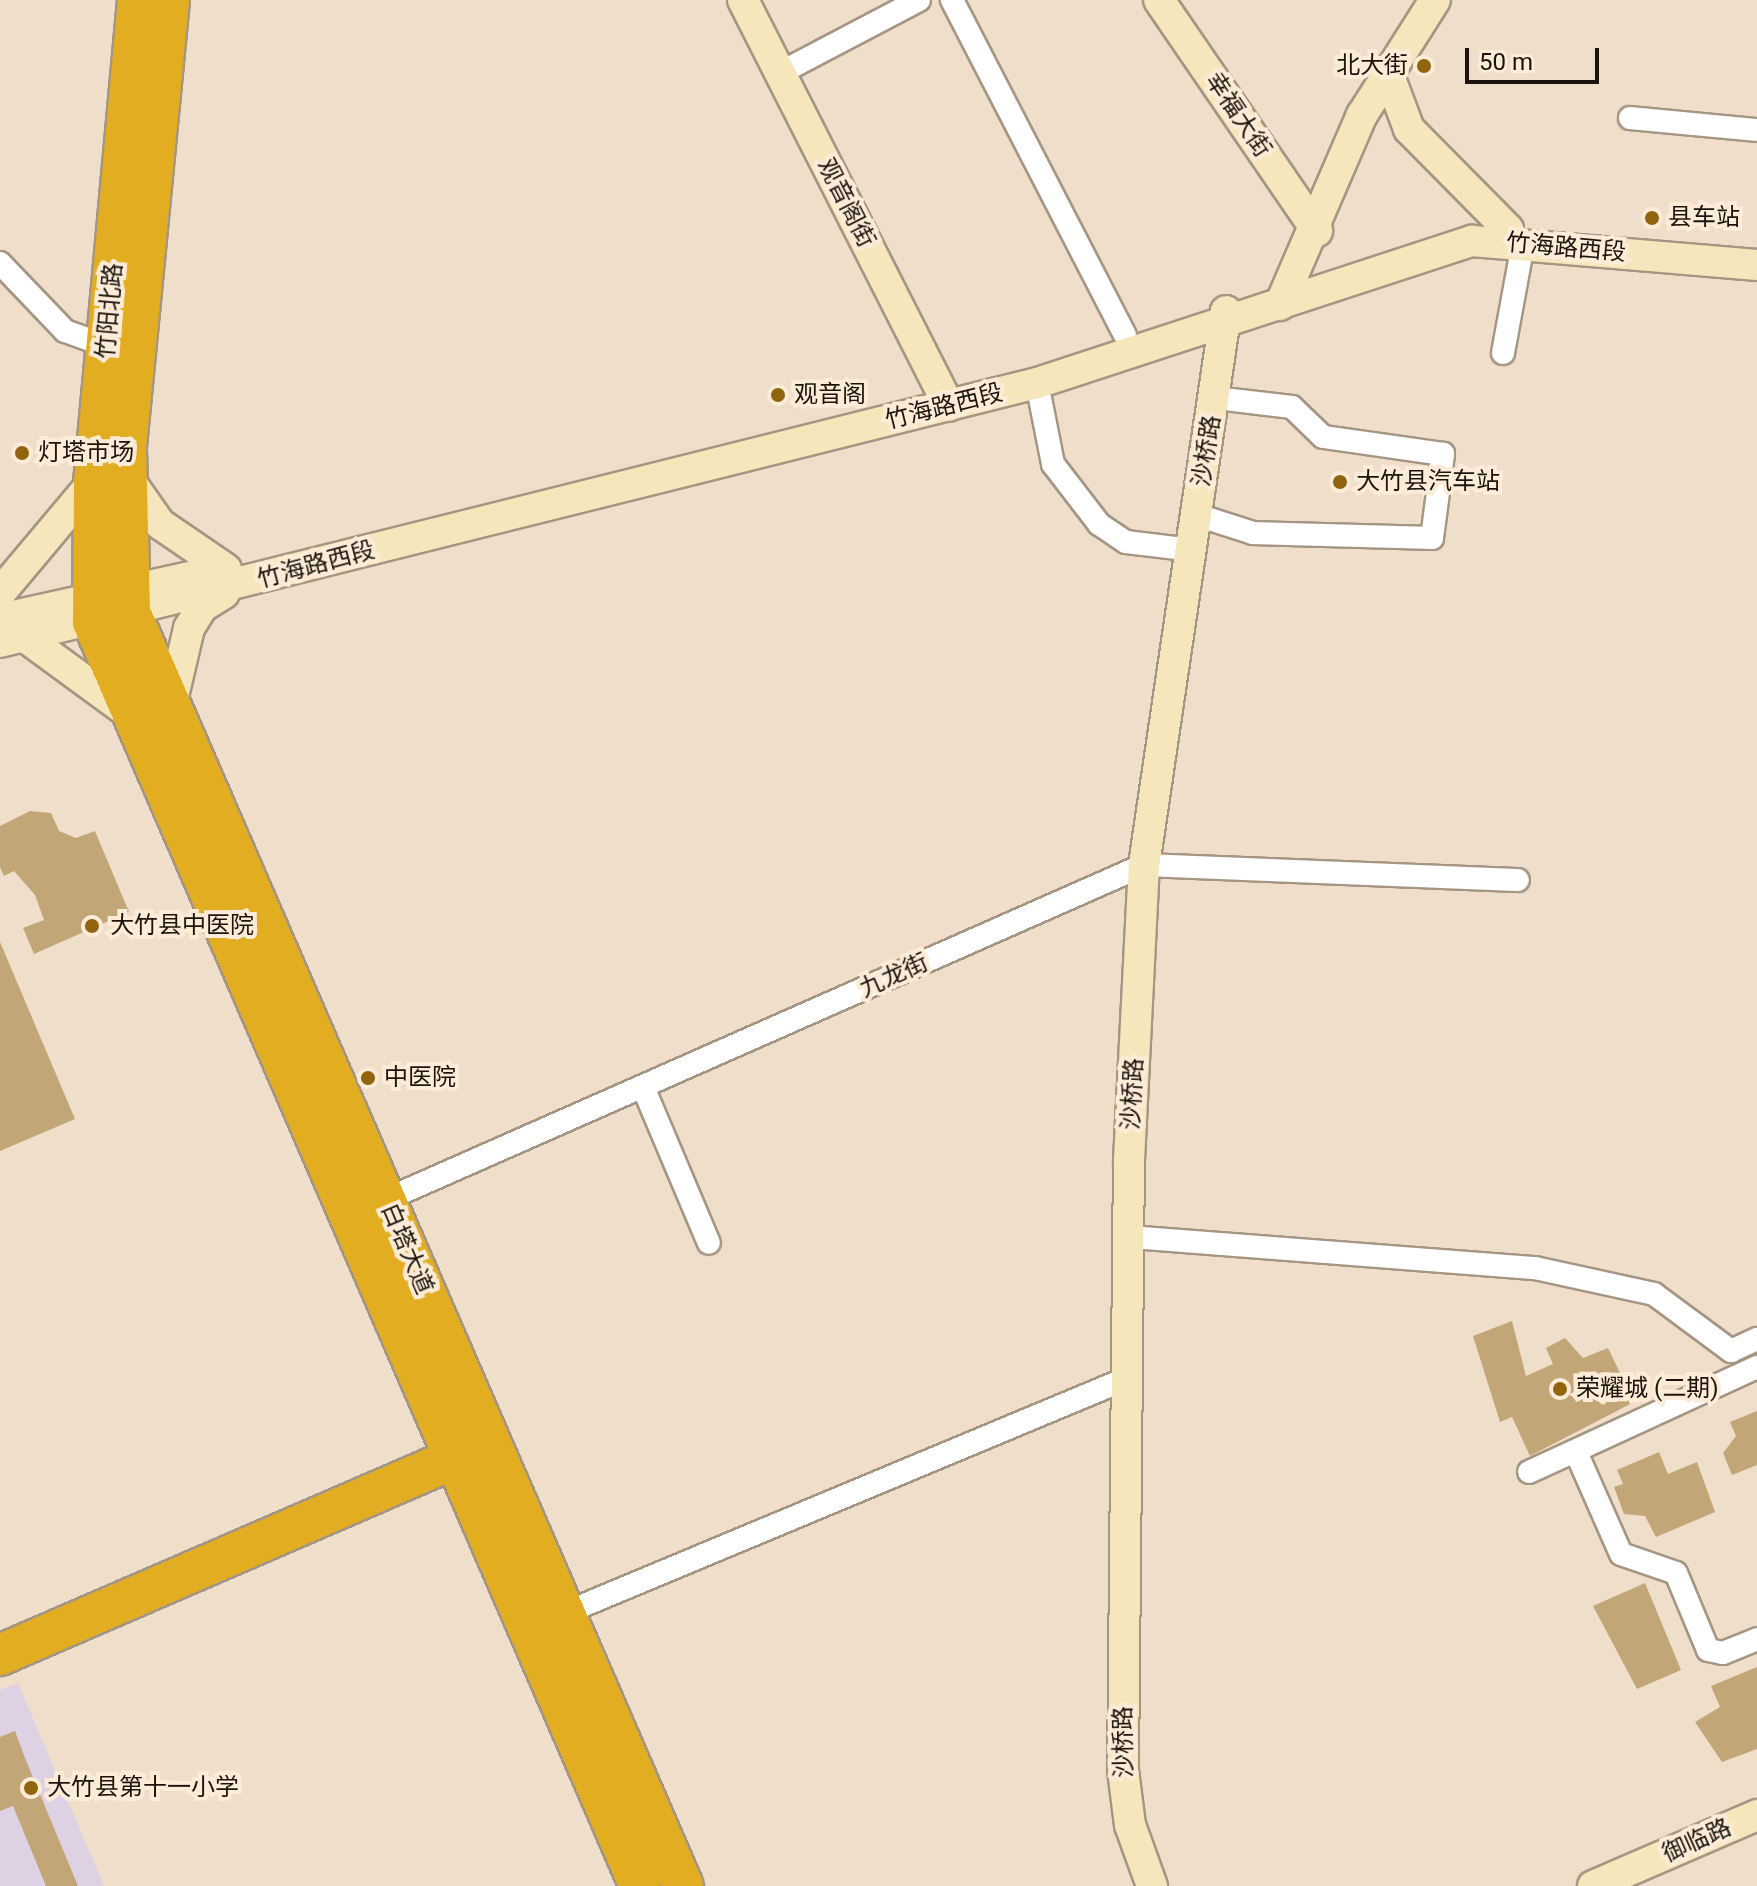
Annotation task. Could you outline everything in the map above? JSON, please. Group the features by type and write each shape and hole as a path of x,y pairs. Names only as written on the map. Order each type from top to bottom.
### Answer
{"highway":[{"name":"竹阳北路","path":"109,606 107,346 138,0"},
{"name":"竹阳北路","path":"109,477 169,0"},
{"name":"白塔大道","path":"109,606 450,1447 640,1886"},
{"name":"白塔大道","path":"152,711 385,1200 683,1886"},
{"path":"0,1629 450,1447"},
{"path":"0,1655 450,1447"}],"street":[{"name":"观音阁街","path":"743,0 945,398"},
{"path":"780,73 919,0"},
{"path":"952,0 1125,335"},
{"name":"幸福大街","path":"1159,0 1317,231"},
{"path":"1286,293 1317,231 1362,115 1435,0"},
{"name":"竹海路西段","path":"1388,73 1409,129 1516,237 1757,265"},
{"path":"1630,118 1757,130"},
{"path":"1503,353 1516,237"},
{"name":"竹海路西段","path":"109,606 945,398 1037,383 1286,293 1472,241 1516,237 1757,250"},
{"path":"0,263 65,331 107,346"},
{"name":"竹海路西段","path":"945,398 1125,335 1225,315"},
{"name":"沙桥路","path":"1152,1886 1130,1825 1123,1770 1130,1237 1144,865 1225,315"},
{"path":"1037,383 1053,464 1099,524 1126,542 1192,550"},
{"path":"1197,515 1253,533 1432,538 1443,454 1323,437 1292,407 1215,398"},
{"path":"0,593 109,477 160,524 229,578 202,607 189,628 152,711 12,640"},
{"path":"0,619 109,606"},
{"path":"12,640 109,606"},
{"path":"1144,865 1518,880"},
{"name":"九龙街","path":"385,1200 1144,865"},
{"path":"643,1087 709,1243"},
{"path":"1130,1237 1535,1268 1654,1294 1731,1351 1757,1339"},
{"path":"1529,1472 1757,1367"},
{"path":"565,1613 1128,1378"},
{"path":"1576,1452 1621,1554 1676,1573 1708,1650 1723,1653 1757,1639"},
{"name":"御临路","path":"1593,1886 1757,1815"}],"shaded area":[{"name":"大竹县第十一小学","path":"18,1683 104,1886 0,1886 0,1690"}],"building":[{"name":"大竹县中医院","path":"30,811 51,813 59,831 76,838 95,831 129,912 34,954 23,928 44,920 35,895 14,871 4,876 0,867 0,826"},
{"path":"0,942 75,1119 0,1151"},
{"name":"荣耀城 (二期)","path":"1512,1321 1526,1376 1553,1364 1546,1348 1565,1338 1583,1358 1608,1348 1634,1402 1530,1456 1512,1417 1500,1422 1473,1336"},
{"name":"荣耀城 (二期)","path":"1757,1411 1757,1465 1732,1475 1723,1453 1736,1436 1730,1422"},
{"name":"荣耀城 (二期)","path":"1659,1452 1668,1474 1697,1462 1715,1512 1656,1537 1645,1516 1624,1514 1614,1487 1623,1484 1617,1470"},
{"path":"1645,1583 1681,1670 1637,1689 1593,1606"},
{"path":"1757,1667 1757,1749 1722,1762 1695,1722 1720,1707 1711,1686"},
{"name":"大竹县第十一小学","path":"15,1731 78,1886 46,1886 13,1806 0,1811 0,1737"}],"place":[{"name":"北大街","path":"1424,66"},
{"name":"县车站","path":"1652,218"},
{"name":"观音阁","path":"778,395"},
{"name":"灯塔市场","path":"22,453"},
{"name":"大竹县汽车站","path":"1340,482"},
{"name":"大竹县中医院","path":"92,926"},
{"name":"中医院","path":"368,1078"},
{"name":"荣耀城 (二期)","path":"1560,1389"},
{"name":"大竹县第十一小学","path":"31,1788"}]}
